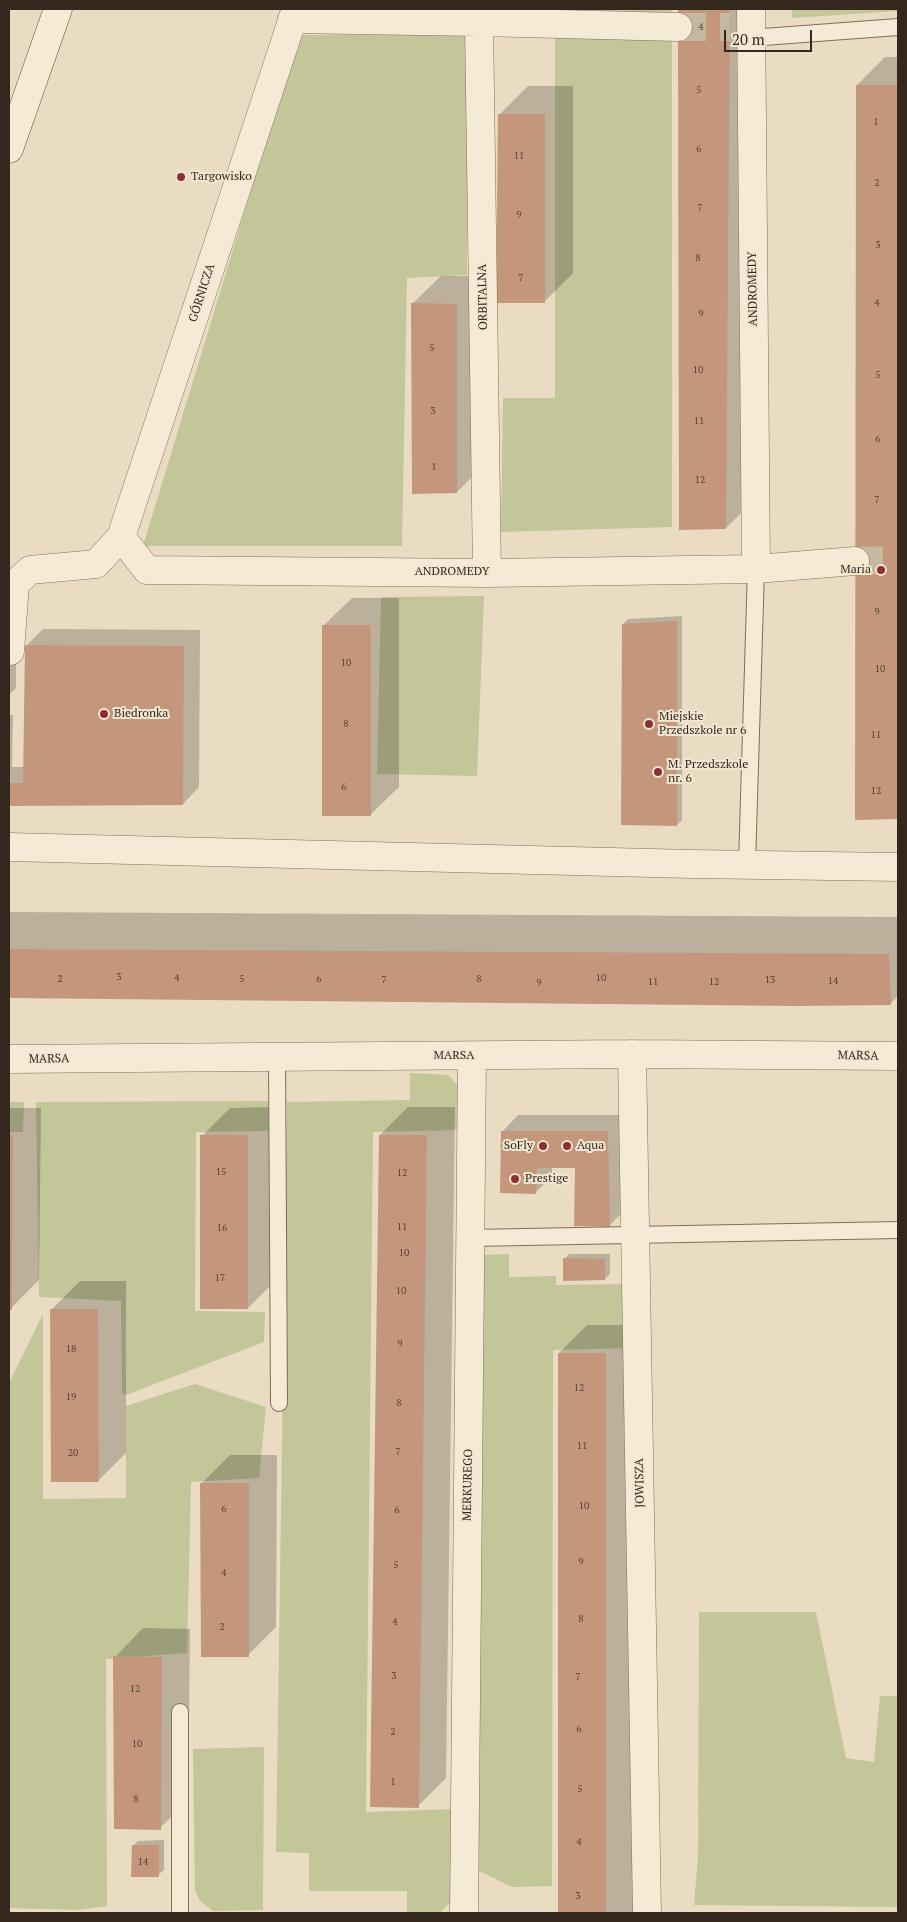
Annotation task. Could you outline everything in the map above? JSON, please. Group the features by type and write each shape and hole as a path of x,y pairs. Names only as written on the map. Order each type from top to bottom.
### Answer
{"street":[{"path":"9,149 58,9"},
{"path":"294,14 678,27"},
{"name":"GÓRNICZA","path":"121,537 294,14"},
{"name":"ORBITALNA","path":"487,573 489,22"},
{"name":"ANDROMEDY","path":"121,537 147,570 487,573 756,569 745,25"},
{"path":"10,651 16,584 30,570 96,564 121,537"},
{"path":"756,569 855,561"},
{"path":"9,847 692,864 898,866"},
{"name":"MARSA","path":"9,1059 632,1054 898,1056"},
{"name":"JOWISZA","path":"632,1054 647,1913"},
{"name":"MERKUREGO","path":"464,1913 472,1056"}],"lane":[{"path":"745,25 898,27"},
{"name":"ANDROMEDY","path":"747,864 756,569"},
{"path":"277,1057 279,1403"},
{"path":"470,1238 898,1230"},
{"path":"180,1712 180,1913"}],"green space":[{"path":"555,9 672,9 672,527 501,532 503,398 555,398"},
{"path":"792,9 898,9 898,11 792,18"},
{"path":"467,34 467,275 407,278 402,546 143,546 298,35"},
{"path":"484,596 477,776 377,774 381,597"},
{"path":"410,1073 448,1075 461,1089 461,1130 373,1132 366,1812 454,1809 450,1902 440,1913 407,1913 407,1891 309,1891 309,1853 276,1852 287,1102 410,1100"},
{"path":"268,1101 269,1131 196,1132 195,1311 265,1312 264,1342 126,1395 122,1393 121,1301 39,1297 36,1102"},
{"path":"9,1102 24,1102 23,1132 9,1132"},
{"path":"509,1254 509,1277 556,1276 556,1285 626,1284 628,1348 553,1350 552,1886 512,1887 477,1870 484,1255"},
{"path":"43,1314 43,1499 126,1498 126,1406 195,1384 266,1407 259,1478 191,1482 187,1653 106,1659 107,1906 79,1910 9,1908 9,1383"},
{"path":"699,1612 816,1612 846,1758 874,1762 880,1696 898,1696 898,1907 694,1905 698,1857"},
{"path":"264,1747 263,1910 213,1911 201,1902 195,1891 193,1749"}],"building":[{"path":"678,9 730,9 726,529 679,530"},
{"path":"856,85 898,85 898,819 855,820"},
{"path":"498,114 545,114 545,303 496,303"},
{"path":"411,303 457,304 457,493 412,494"},
{"name":"Miejskie Przedszkole nr 6","path":"677,621 677,826 621,825 622,624"},
{"path":"322,625 371,625 371,816 322,816"},
{"name":"Biedronka","path":"25,645 184,646 183,805 9,806 9,783 23,783"},
{"path":"9,949 889,954 891,1005 797,1006 9,998"},
{"path":"501,1131 608,1131 610,1227 574,1226 575,1168 537,1168 536,1194 500,1193"},
{"path":"9,1135 13,1135 12,1310 9,1310"},
{"path":"200,1135 248,1135 248,1309 200,1309"},
{"path":"379,1135 427,1135 419,1808 370,1807"},
{"path":"563,1258 605,1259 605,1280 563,1281"},
{"path":"50,1309 98,1309 99,1482 51,1482"},
{"path":"558,1353 606,1353 606,1913 558,1913"},
{"path":"200,1483 249,1483 249,1657 201,1657"},
{"path":"113,1656 162,1657 161,1830 114,1829"},
{"path":"132,1845 159,1845 159,1877 131,1877"}],"tunnel":[{"path":"678,27 730,27"},
{"path":"855,561 898,560"}],"place":[{"name":"Targowisko","path":"181,177"},
{"name":"Maria","path":"881,570"},
{"name":"Biedronka","path":"104,714"},
{"name":"Miejskie Przedszkole nr 6","path":"649,724"},
{"name":"M. Przedszkole nr. 6","path":"658,772"},
{"name":"SoFly","path":"543,1146"},
{"name":"Aqua","path":"567,1146"},
{"name":"Prestige","path":"515,1179"}]}
